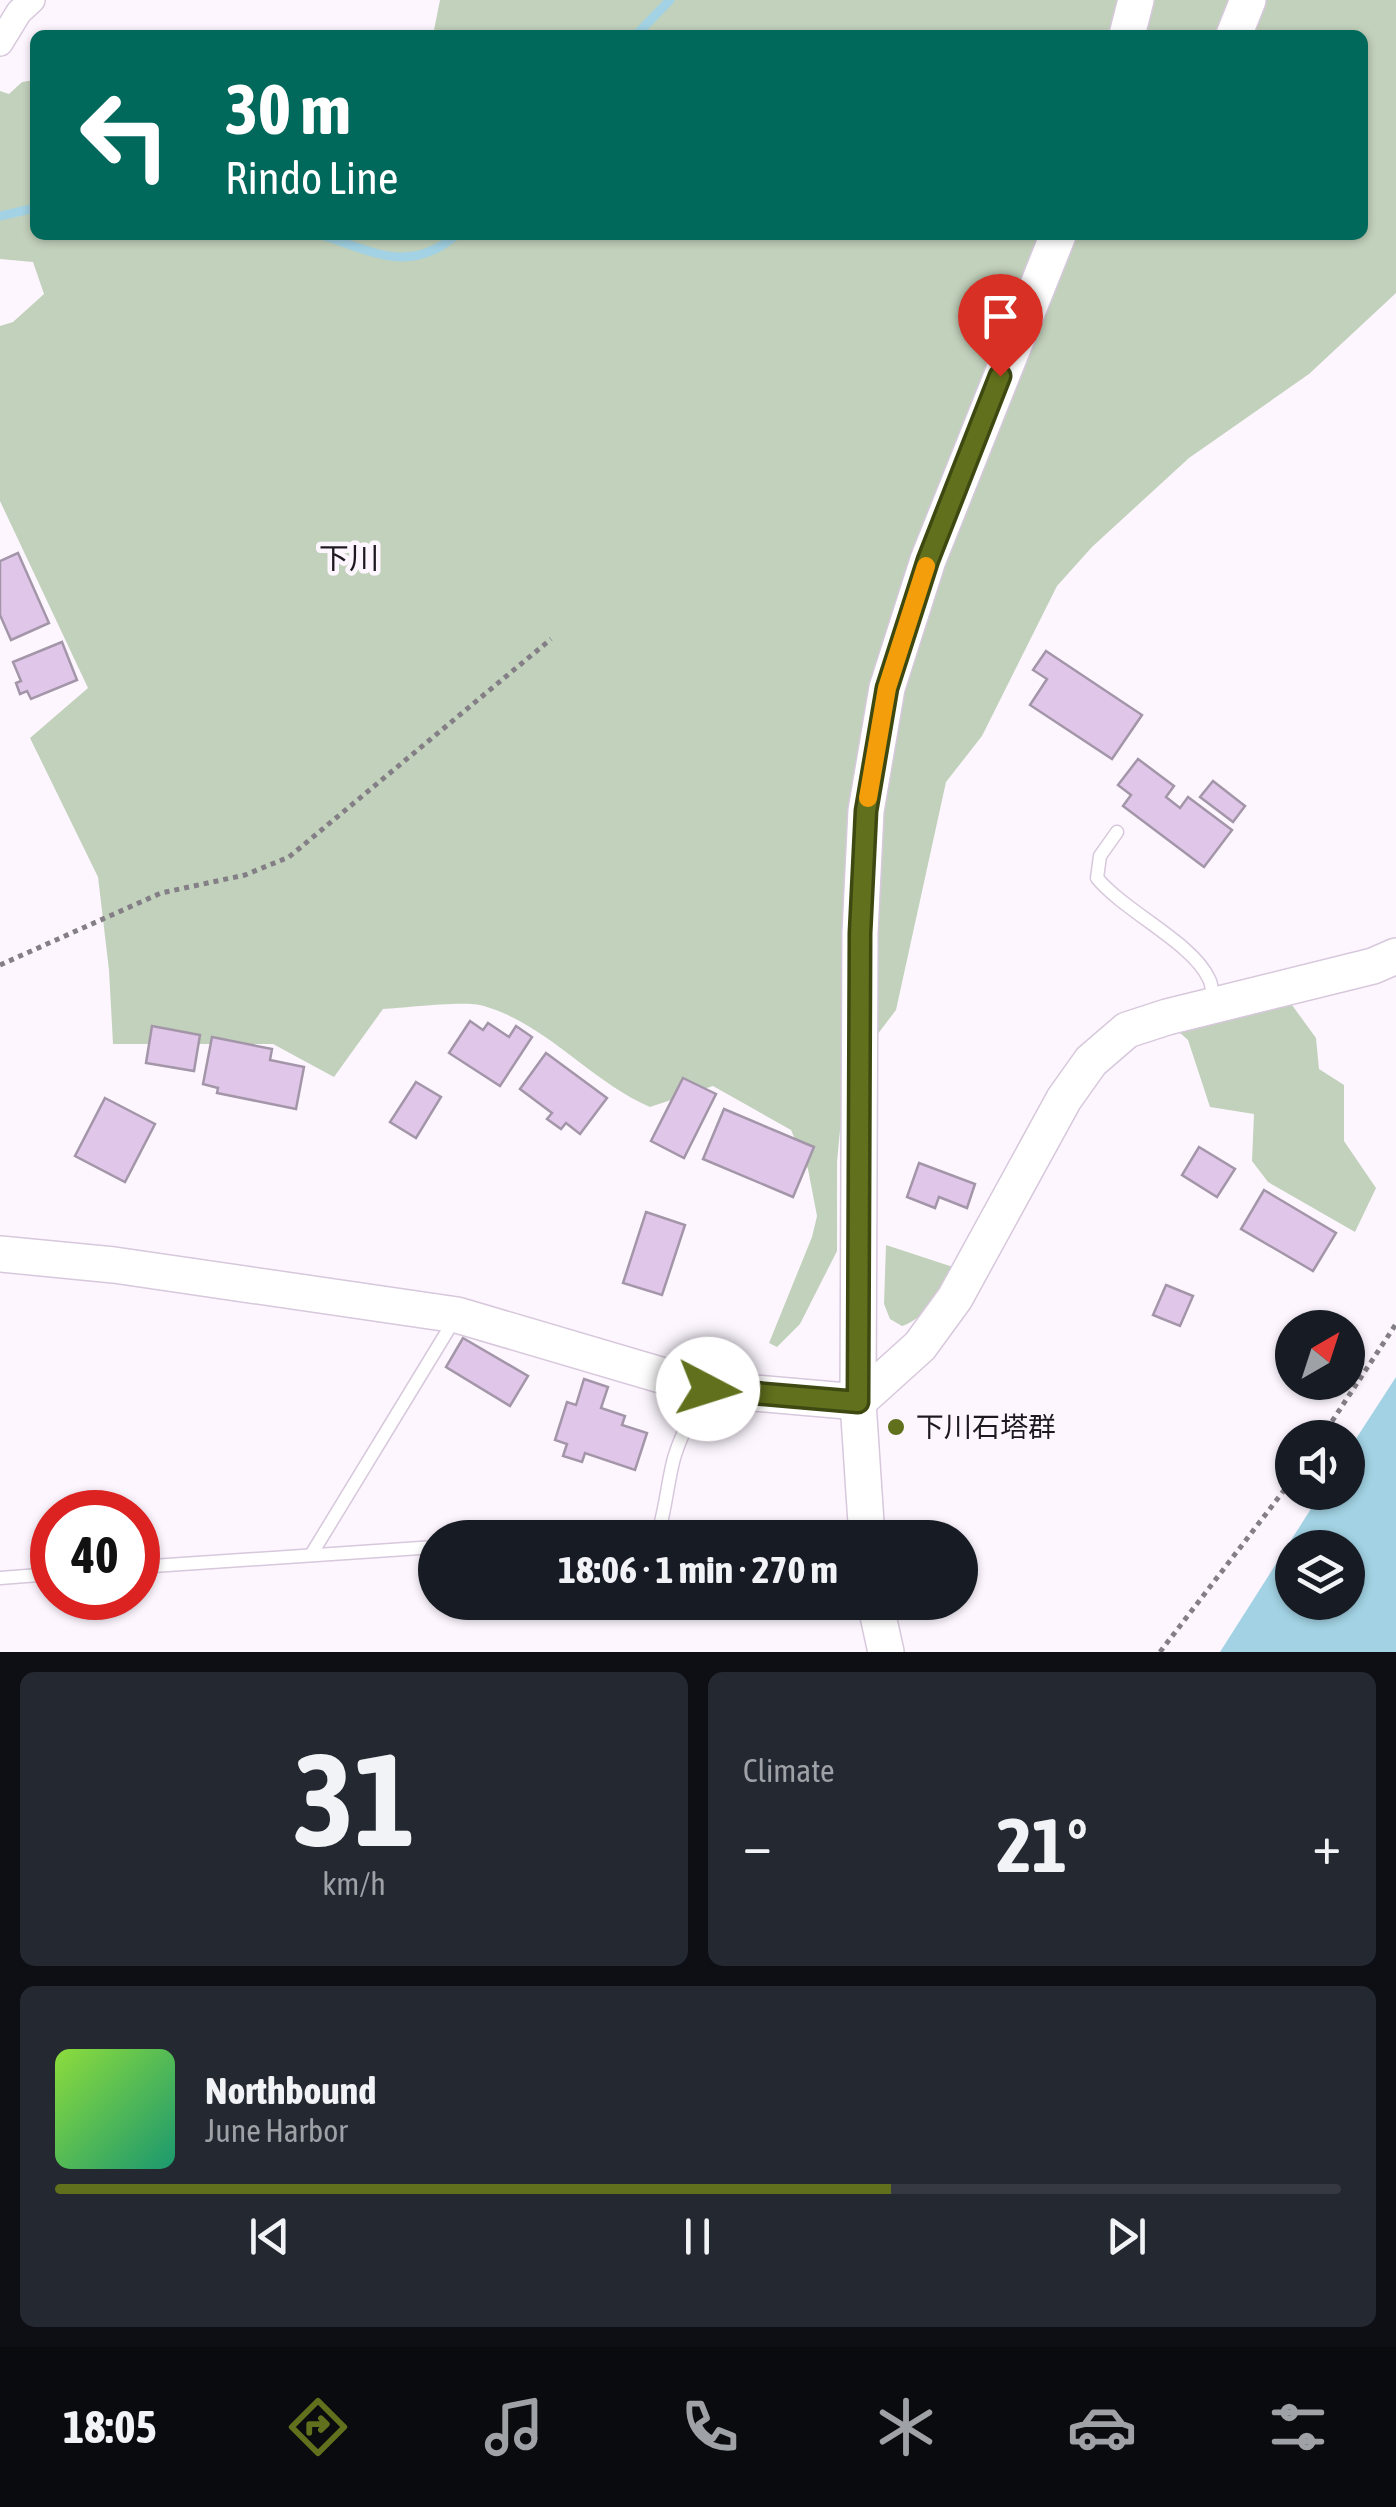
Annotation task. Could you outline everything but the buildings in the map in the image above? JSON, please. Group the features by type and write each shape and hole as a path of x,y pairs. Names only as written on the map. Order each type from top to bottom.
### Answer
{"street":[{"path":"0,42 32,0"},
{"path":"1127,30 1136,0"},
{"path":"1236,30 1248,0"},
{"path":"866,1520 858,1402 860,933 866,811 887,688 928,560 1056,240"},
{"path":"0,1254 114,1265 457,1315 708,1389 858,1402 920,1346 955,1298 1064,1100 1091,1062 1127,1030 1373,966 1396,956"},
{"path":"879,1620 886,1652"}],"lane":[{"path":"1117,832 1100,856 1097,878 1110,894 1198,961 1211,982 1213,1005"},
{"path":"311,1555 457,1315"},
{"path":"661,1520 675,1453 708,1389"},
{"path":"160,1565 418,1548"},
{"path":"0,1578 30,1576"}],"path":[{"path":"0,965 161,892 245,875 289,856 551,639"},
{"path":"1333,1420 1396,1324"},
{"path":"1160,1652 1275,1502"}],"green space":[{"path":"440,0 1396,0 1396,293 1309,374 1189,458 1092,547 1057,586 982,736 946,782 896,1010 845,1077 837,1162 837,1251 800,1324 777,1347 769,1343 817,1216 808,1169 791,1130 713,1086 650,1107 608,1083 528,1026 475,1004 383,1009 334,1077 273,1044 113,1044 98,877 30,738 88,688 0,501 0,326 13,322 44,294 33,262 0,259 0,91 9,94 22,82 30,81 30,240 1368,240 1368,30 434,30"},
{"path":"1292,1005 1316,1038 1319,1069 1344,1085 1344,1141 1376,1188 1355,1232 1268,1182 1252,1161 1254,1114 1210,1107 1188,1040 1179,1032"},
{"path":"886,1245 953,1267 927,1310 902,1326 890,1319 884,1304"}],"water":[{"path":"1396,1377 1396,1652 1220,1652 1275,1565 1275,1620 1365,1620 1365,1530 1297,1530 1310,1510 1365,1510 1365,1425"}],"waterway":[{"path":"641,30 670,0"},
{"path":"0,216 30,209"},
{"path":"336,240 405,257 422,254 448,240"}],"slow traffic":[{"path":"868,798 887,688 926,566"}],"place":[{"name":"下川石塔群","path":"896,1427"}],"district":[{"name":"下川","path":"349,559"}],"route":[{"path":"708,1389 858,1402 860,933 866,811 887,688 928,560 1000,376"}]}
